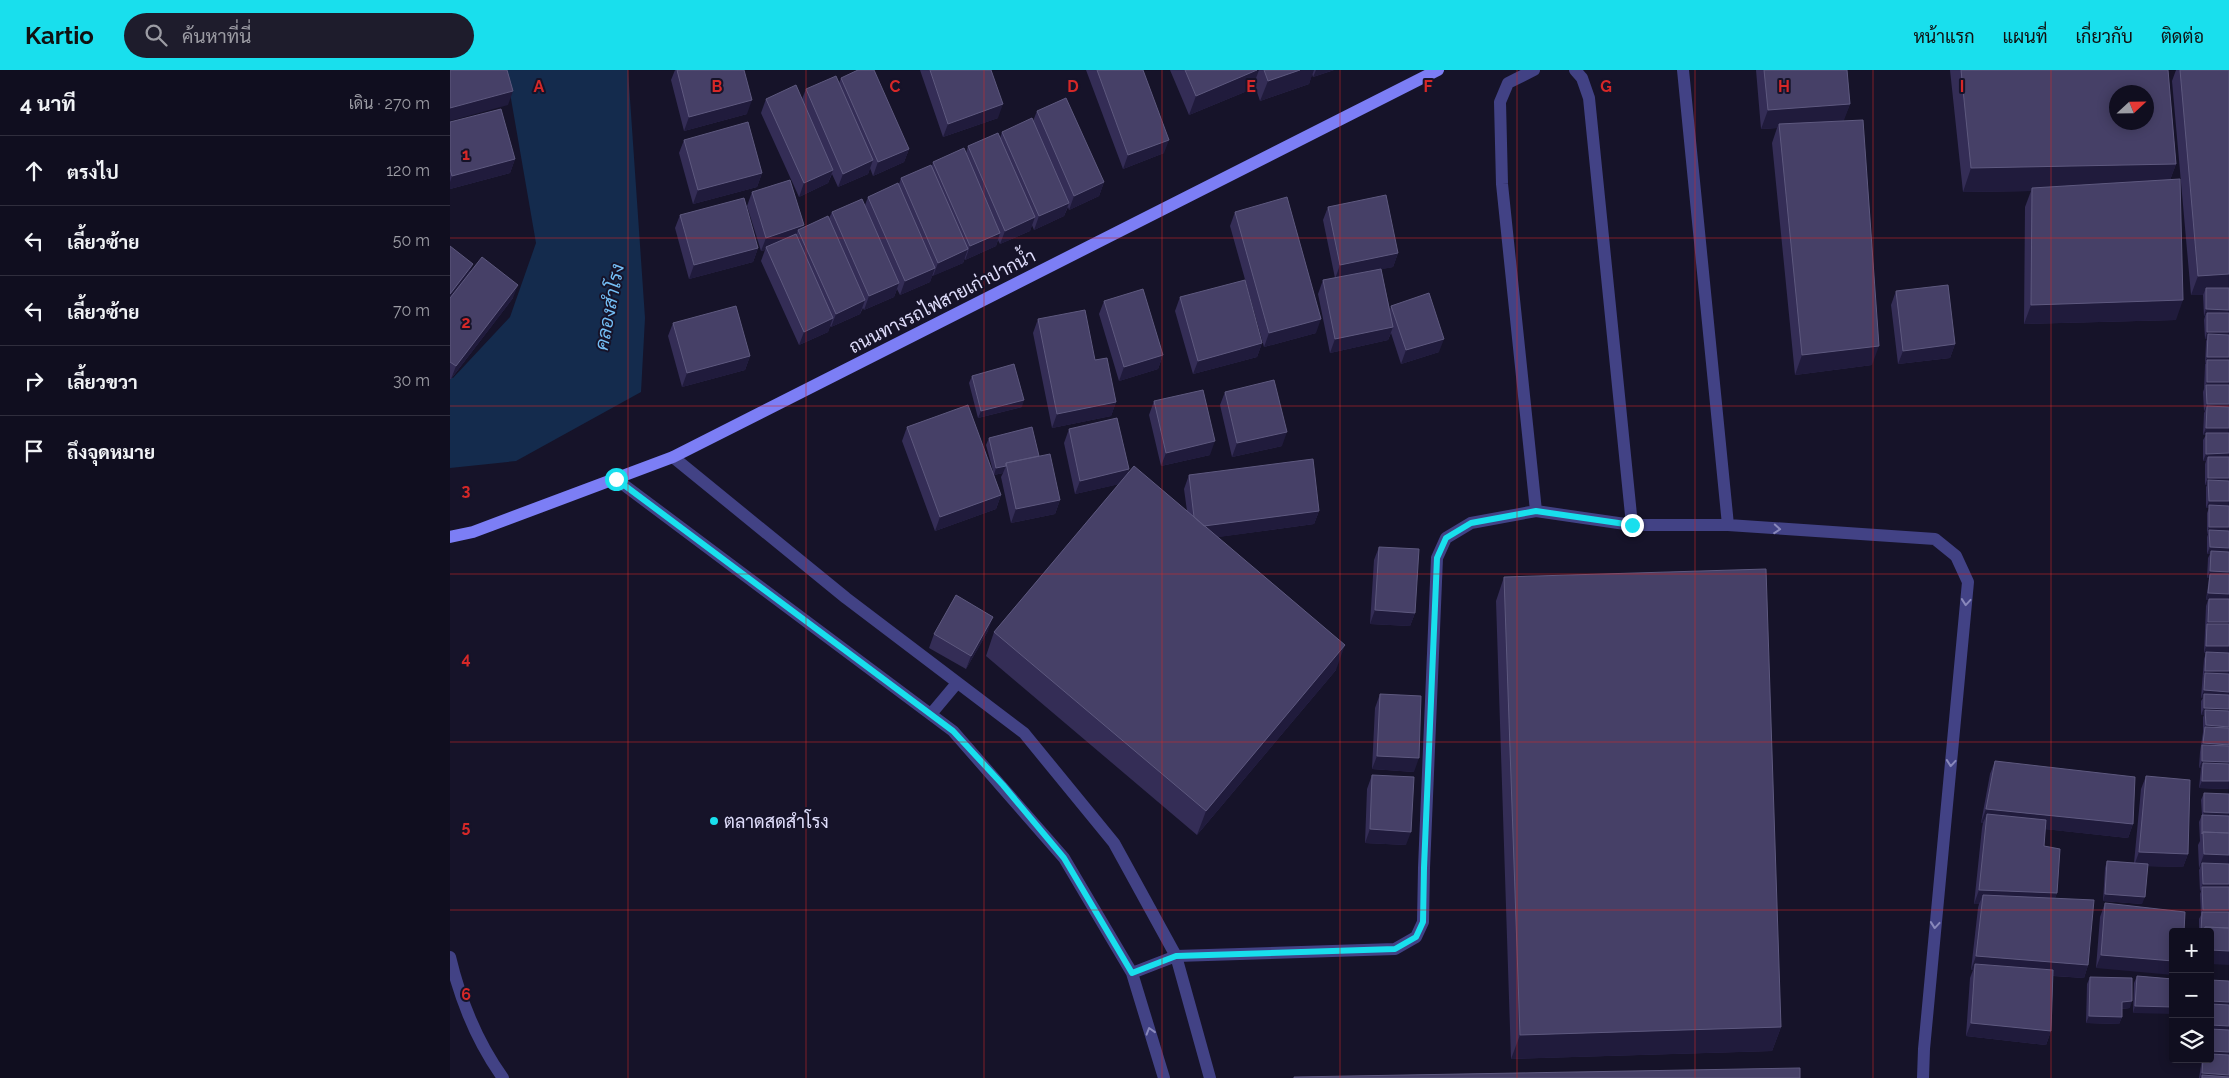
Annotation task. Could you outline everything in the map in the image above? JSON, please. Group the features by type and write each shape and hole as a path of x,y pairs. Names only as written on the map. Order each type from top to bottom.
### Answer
{"main road":[{"name":"ถนนทางรถไฟสายเก่าปากน้ำ","path":"450,537 473,532 673,457 1438,70"}],"street":[{"path":"1534,70 1508,83 1500,102 1502,184 1536,511"},
{"path":"1575,70 1582,78 1589,98 1632,525"},
{"path":"1683,70 1728,525"},
{"path":"673,457 846,598 1024,733 1114,843 1176,956 1210,1078"},
{"path":"616,479 953,731 1003,785 1064,858 1132,973 1164,1078"},
{"path":"1132,973 1176,956 1395,949 1416,937 1423,922 1437,558 1446,538 1471,523 1536,511 1632,525 1728,525 1935,539 1956,556 1968,582 1924,1049 1923,1078"},
{"path":"931,714 957,683"},
{"path":"450,957 457,986 489,1059 503,1078"}],"water":[{"name":"คลองสำโรง","path":"506,70 628,70 645,318 641,392 516,461 450,468 450,377 453,378 510,317 536,243"}],"building":[{"path":"450,70 507,70 513,91 450,108"},
{"path":"677,70 744,70 752,100 689,117"},
{"path":"858,70 874,70 909,149 878,162 841,78"},
{"path":"930,70 991,70 1003,104 948,124"},
{"path":"1097,70 1143,70 1169,140 1128,155"},
{"path":"1185,70 1257,70 1196,96"},
{"path":"1264,70 1300,70 1268,81"},
{"path":"1764,70 1847,70 1850,104 1768,110"},
{"path":"1961,70 2168,70 2176,164 1971,168"},
{"path":"2180,70 2229,70 2229,274 2198,276"},
{"path":"836,76 873,160 843,174 806,89"},
{"path":"796,85 833,170 804,183 766,99"},
{"path":"1066,98 1104,182 1074,196 1037,111"},
{"path":"501,109 515,159 452,176 450,169 450,122"},
{"path":"1032,118 1069,203 1039,216 1002,132"},
{"path":"1863,120 1879,346 1802,355 1779,124"},
{"path":"748,122 762,173 698,190 684,140"},
{"path":"998,133 1035,217 1005,231 968,146"},
{"path":"964,148 1000,233 970,246 933,162"},
{"path":"931,165 968,249 938,263 901,178"},
{"path":"2180,179 2183,300 2031,305 2032,188"},
{"path":"790,180 804,225 766,238 752,192"},
{"path":"898,183 935,268 905,281 868,197"},
{"path":"1386,195 1398,253 1340,265 1328,207"},
{"path":"1287,197 1321,319 1269,333 1235,212"},
{"path":"744,198 758,248 694,265 680,215"},
{"path":"862,199 899,283 869,296 832,212"},
{"path":"828,216 865,300 836,314 798,230"},
{"path":"796,234 833,318 804,332 766,247"},
{"path":"450,246 473,264 450,294"},
{"path":"482,257 518,285 456,366 450,362 450,298"},
{"path":"1381,269 1393,327 1335,339 1323,280"},
{"path":"1245,280 1262,343 1198,361 1180,297"},
{"path":"1948,285 1955,344 1903,351 1896,291"},
{"path":"2206,288 2229,288 2229,310 2206,309"},
{"path":"1143,289 1163,355 1124,367 1104,301"},
{"path":"1429,293 1444,339 1406,350 1391,306"},
{"path":"736,306 750,356 687,373 673,323"},
{"path":"1085,310 1095,360 1107,358 1116,402 1057,414 1038,319"},
{"path":"2207,313 2229,313 2229,332 2207,332"},
{"path":"2208,334 2229,335 2229,357 2207,357"},
{"path":"2207,360 2229,360 2229,382 2207,382"},
{"path":"1014,364 1024,400 981,411 972,376"},
{"path":"1274,380 1287,432 1237,443 1225,392"},
{"path":"2206,385 2229,385 2229,404 2207,404"},
{"path":"1203,390 1215,441 1166,453 1154,401"},
{"path":"968,405 1001,495 940,517 907,427"},
{"path":"2207,406 2229,407 2229,428 2206,428"},
{"path":"1117,418 1129,469 1080,481 1069,429"},
{"path":"1032,427 1039,456 1006,463 1006,466 996,468 989,438"},
{"path":"2206,433 2229,433 2229,453 2206,454"},
{"path":"1050,454 1060,500 1016,509 1006,463"},
{"path":"2208,457 2229,457 2229,478 2208,478"},
{"path":"1313,459 1319,511 1204,526 1194,517 1189,475"},
{"path":"1134,466 1345,645 1206,811 994,632"},
{"path":"2208,480 2229,481 2229,501 2209,501"},
{"path":"2209,505 2229,506 2229,527 2209,527"},
{"path":"2209,530 2229,531 2229,548 2210,547"},
{"path":"1379,547 1419,549 1415,613 1375,610"},
{"path":"2211,551 2229,552 2229,572 2210,571"},
{"path":"1766,569 1781,1027 1520,1035 1504,577"},
{"path":"2210,574 2229,574 2229,594 2208,593"},
{"path":"956,595 993,617 971,656 934,634"},
{"path":"2209,599 2229,599 2229,622 2208,622"},
{"path":"2207,624 2229,624 2229,646 2206,646"},
{"path":"2206,652 2229,653 2229,671 2205,671"},
{"path":"2205,673 2229,674 2229,692 2204,690"},
{"path":"1380,694 1421,696 1419,758 1377,756"},
{"path":"2204,694 2229,695 2229,709 2204,708"},
{"path":"2205,710 2229,711 2229,727 2206,725"},
{"path":"2205,727 2229,728 2229,745 2203,743"},
{"path":"2202,745 2229,746 2229,762 2202,761"},
{"path":"1995,761 2135,777 2133,824 1986,809"},
{"path":"2203,763 2229,764 2229,781 2202,781"},
{"path":"1372,775 1414,777 1411,832 1370,829"},
{"path":"2146,776 2190,780 2188,854 2139,852"},
{"path":"2204,793 2229,794 2229,813 2204,812"},
{"path":"1987,814 2046,820 2044,846 2060,849 2057,893 1979,890"},
{"path":"2202,815 2229,816 2229,833 2203,832 2202,834"},
{"path":"2203,832 2229,833 2229,855 2204,854"},
{"path":"2107,861 2148,864 2145,897 2105,894"},
{"path":"2202,863 2229,864 2229,884 2203,884"},
{"path":"2202,887 2229,887 2229,910 2203,910"},
{"path":"1983,895 2094,900 2088,965 1976,956"},
{"path":"2105,903 2185,912 2184,928 2169,928 2169,961 2101,955"},
{"path":"2202,912 2229,912 2229,928 2201,928"},
{"path":"2205,927 2229,928 2229,951 2214,950 2214,928"},
{"path":"1975,964 2053,970 2051,1031 1971,1023"},
{"path":"2137,976 2169,979 2169,1007 2135,1006"},
{"path":"2090,977 2132,978 2132,1001 2122,1002 2122,1017 2089,1016"},
{"path":"2214,980 2229,981 2229,1002 2214,1001"},
{"path":"2214,1004 2229,1005 2229,1026 2214,1025"},
{"path":"2214,1029 2229,1030 2229,1052 2214,1051"},
{"path":"2214,1054 2229,1055 2229,1075 2202,1073 2203,1063 2214,1063"},
{"path":"1800,1068 1800,1078 1294,1078 1294,1077"},
{"path":"2202,1075 2229,1077 2229,1078 2202,1078"}],"place":[{"name":"ตลาดสดสำโรง","path":"714,821"}],"route":[{"path":"616,479 953,731 1003,785 1064,858 1132,973 1176,956 1395,949 1416,937 1423,922 1437,558 1446,538 1471,523 1536,511 1632,525"}]}
